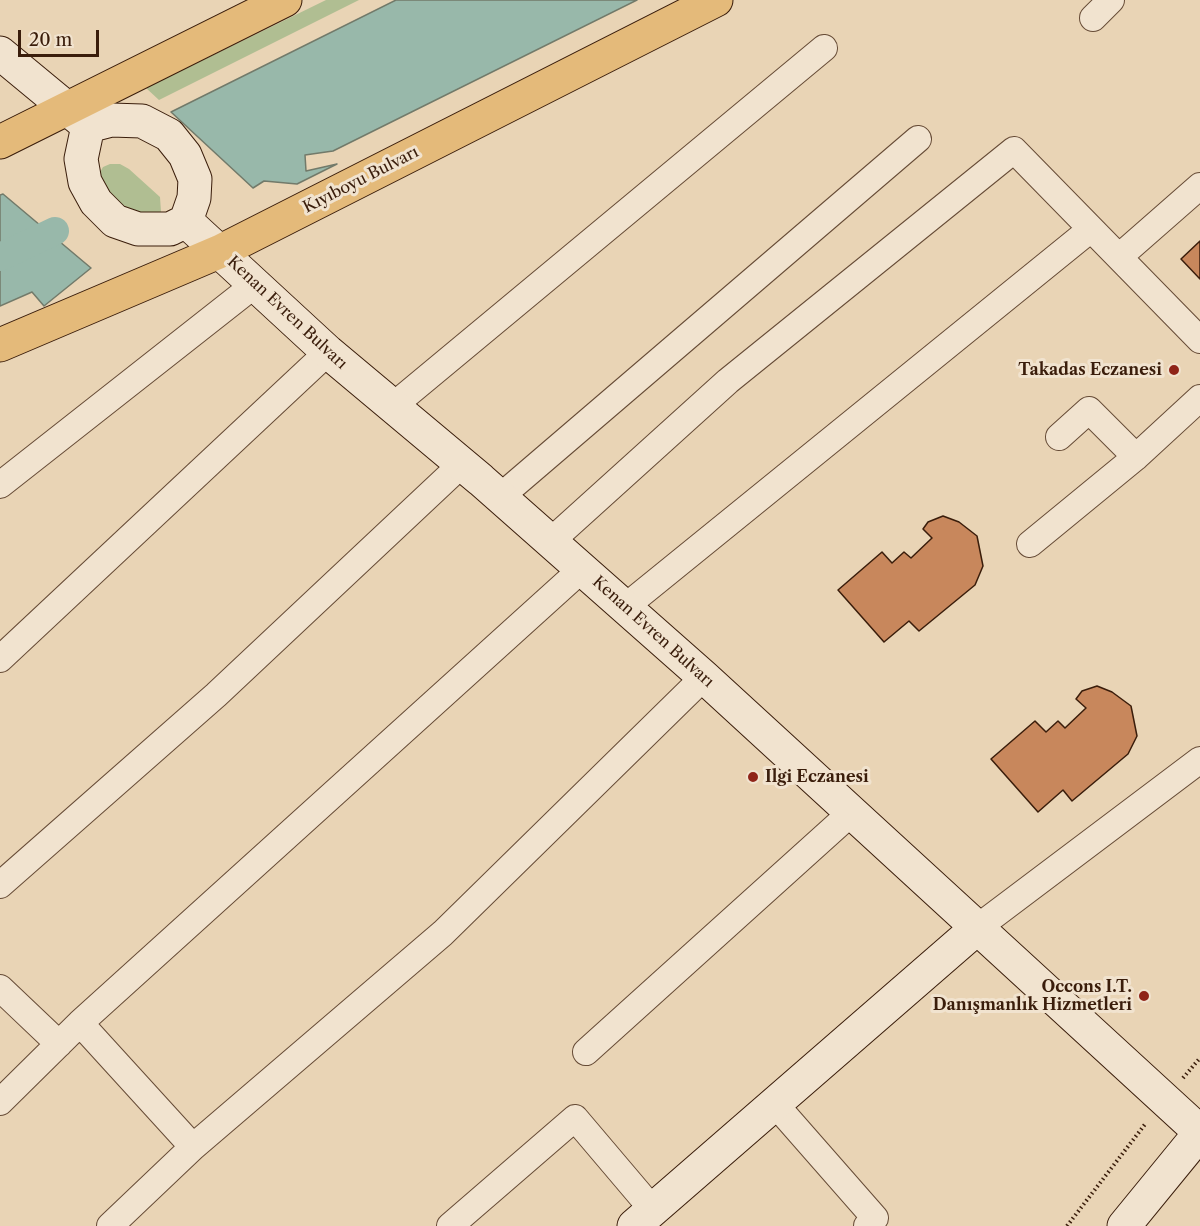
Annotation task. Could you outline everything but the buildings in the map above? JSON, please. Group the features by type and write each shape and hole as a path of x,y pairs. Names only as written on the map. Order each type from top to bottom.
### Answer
{"main road":[{"path":"0,142 77,117 285,0"},
{"name":"Kıyıboyu Bulvarı","path":"0,345 221,251 716,0"},
{"path":"0,53 77,117 142,121 169,135 185,155 195,179 195,198 186,221 170,229 138,229 115,221 96,202 85,182 77,117"},
{"name":"Kenan Evren Bulvarı","path":"186,221 221,251 253,286 551,541 704,677 1200,1132"},
{"path":"644,1218 977,928"},
{"path":"1124,1226 1200,1132"}],"street":[{"path":"393,406 824,48"},
{"path":"500,497 918,139"},
{"path":"551,541 728,381 1014,150 1200,340"},
{"path":"1119,258 1200,186"},
{"path":"625,607 1091,229"},
{"path":"0,485 253,286"},
{"path":"0,658 328,352"},
{"path":"1030,544 1136,456 1200,398"},
{"path":"1059,437 1089,410 1136,456"},
{"path":"0,885 216,695 462,464"},
{"path":"0,1102 80,1023 582,569"},
{"path":"110,1226 193,1147 443,933 704,677"},
{"path":"977,928 1200,760"},
{"path":"586,1052 851,813"},
{"path":"1,991 59,1044"},
{"path":"80,1023 193,1147"},
{"path":"775,1104 875,1218 867,1226"},
{"path":"450,1226 575,1118 644,1218"}],"path":[{"path":"1067,1226 1164,1099 1200,1058"}],"green space":[{"path":"326,0 359,0 159,100 146,88"},
{"path":"120,164 129,169 160,197 161,212 155,218 137,219 102,190 99,174 103,167"}],"shaded area":[{"path":"396,0 637,0 333,151 305,155 306,171 337,164 297,184 264,181 253,188 171,112"},
{"path":"3,194 91,268 44,306 32,292 0,306 0,195"}],"waterway":[{"path":"0,257 55,231"}],"place":[{"name":"Takadas Eczanesi","path":"1174,370"},
{"name":"Ilgi Eczanesi","path":"753,777"},
{"name":"Occons I.T. Danışmanlık Hizmetleri","path":"1144,996"}]}
